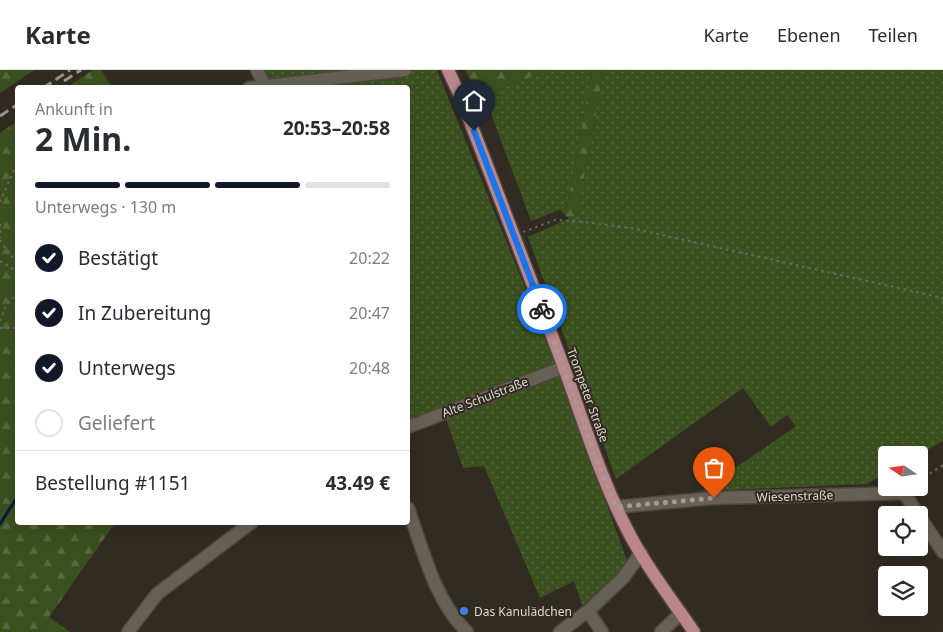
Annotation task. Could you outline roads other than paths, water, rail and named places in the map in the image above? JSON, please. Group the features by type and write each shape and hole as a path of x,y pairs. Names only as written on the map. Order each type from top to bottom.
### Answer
{"main road":[{"name":"Trompeter Straße","path":"448,70 460,96 616,507 640,553 694,632"}],"street":[{"path":"257,70 264,85"},
{"path":"274,85 405,70"},
{"name":"Alte Schulstraße","path":"410,426 564,368"},
{"name":"Wiesenstraße","path":"616,507 714,498 904,493 943,552"},
{"path":"410,514 440,596 459,624 467,632"},
{"path":"128,632 157,594 248,525"},
{"path":"560,632 588,611 623,578 640,553"},
{"path":"588,611 602,632"},
{"path":"661,632 681,613"}],"waterway":[{"path":"0,524 15,501"}],"railway":[{"path":"48,85 70,70"},
{"path":"64,81 81,70"},
{"path":"0,116 15,106"}],"place":[{"name":"Das Kanulädchen","path":"464,611"}]}
